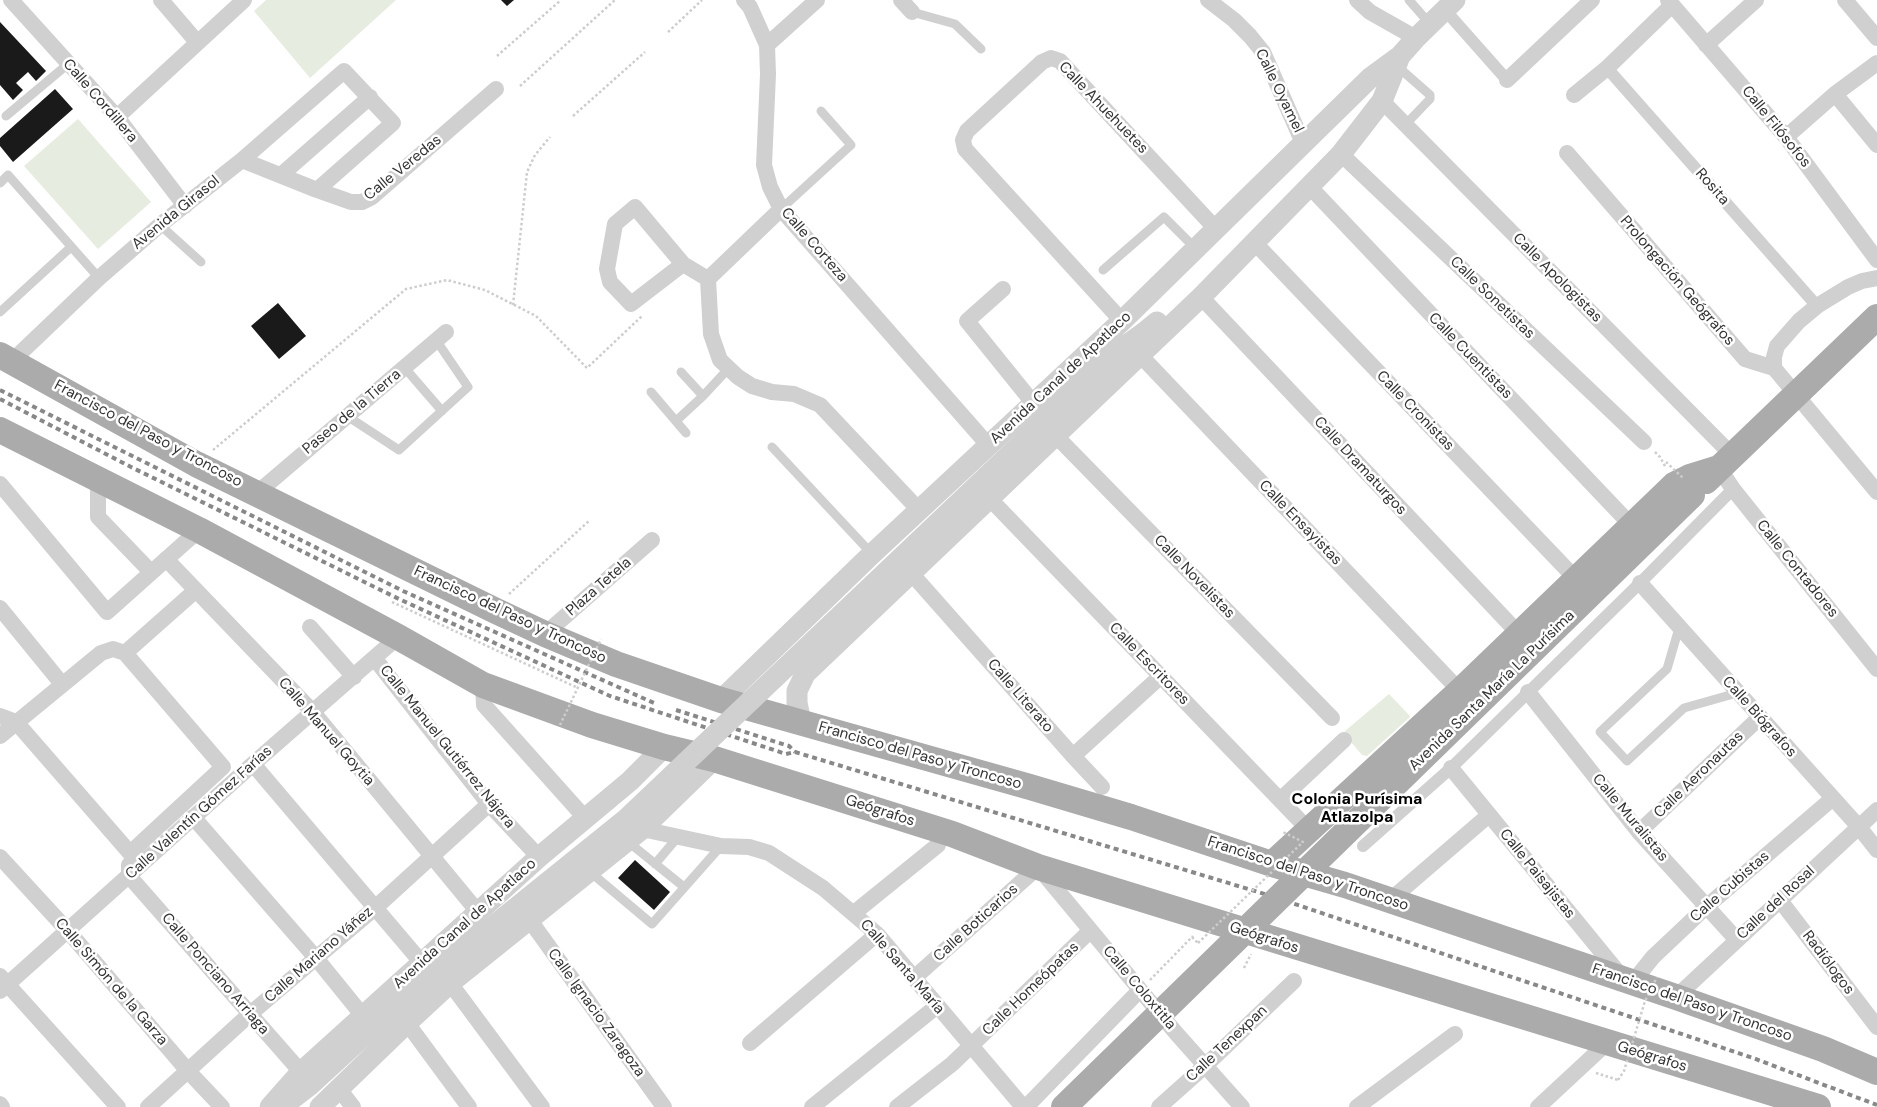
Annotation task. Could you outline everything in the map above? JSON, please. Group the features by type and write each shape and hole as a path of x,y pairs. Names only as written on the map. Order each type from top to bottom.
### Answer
{"main road":[{"name":"Avenida Santa María La Purísima","path":"1064,1107 1677,481 1728,470 1796,394 1877,317"},
{"name":"Francisco del Paso y Troncoso","path":"6,358 196,464 496,611 616,664 721,700 801,722 1114,799 1272,864 1638,980 1676,997 1823,1049 1877,1072"},
{"path":"0,430 199,530 483,685 592,725 664,747 714,759"},
{"path":"1272,864 1295,830 1460,691 1677,481"},
{"name":"Geógrafos","path":"714,759 952,834 1199,933 1607,1043 1818,1107"}],"street":[{"name":"Calle Cordillera","path":"11,0 117,117 185,206"},
{"path":"160,0 197,42"},
{"path":"117,117 244,0"},
{"name":"Calle Corteza","path":"744,0 750,8 767,45 768,74 764,165 770,187 781,209 989,446"},
{"path":"767,45 817,0"},
{"name":"Calle Oyamel","path":"1208,0 1234,20 1250,36 1262,52 1304,143"},
{"path":"1356,0 1370,12 1436,18 1507,80 1592,0"},
{"path":"1845,0 1877,38"},
{"path":"1574,96 1607,68 1670,2"},
{"name":"Calle Filósofos","path":"1670,2 1786,137 1877,260"},
{"path":"1706,45 1749,2"},
{"name":"Avenida Canal de Apatlaco","path":"801,722 797,703 798,690 805,674 1201,297 1346,148 1382,101 1399,61 1436,18"},
{"name":"Calle Ahuehuetes","path":"1122,321 965,148 963,140 967,131 1042,62 1051,58 1060,61 1213,232"},
{"name":"Avenida Canal de Apatlaco","path":"721,700 872,554 1122,321 1370,78 1399,61"},
{"path":"1786,137 1835,94 1877,63"},
{"name":"Rosita","path":"1607,68 1817,306"},
{"name":"Avenida Girasol","path":"6,358 160,225 242,160 344,71 370,97"},
{"name":"Calle Veredas","path":"242,160 351,202 362,202 372,197 496,89"},
{"path":"1835,94 1877,145"},
{"path":"281,175 370,97 393,123 317,190"},
{"name":"Calle Apologistas","path":"1382,101 1406,124 1728,470"},
{"path":"1328,120 1346,148"},
{"name":"Calle Sonetistas","path":"1346,148 1644,442"},
{"name":"Prolongación Geógrafos","path":"1567,153 1745,359 1774,368"},
{"name":"Calle Cuentistas","path":"1309,186 1631,525"},
{"path":"683,264 631,304 610,282 607,268 615,224 636,207 683,264 708,280"},
{"path":"708,280 781,209"},
{"path":"1120,350 1138,324 1206,253 1213,232"},
{"name":"Calle Cronistas","path":"1254,242 1576,579"},
{"path":"320,1107 339,1089 485,920 625,820 1120,350 1146,332 1204,279 1229,269"},
{"path":"1877,278 1862,281 1848,287 1817,306 1799,321 1777,346 1774,358 1774,368 1877,492"},
{"path":"708,280 712,334 720,360 738,377 752,386 772,392 794,394 820,405 919,510"},
{"path":"1002,288 967,321 1034,404"},
{"name":"Calle Dramaturgos","path":"1201,297 1520,635"},
{"name":"Paseo de la Tierra","path":"257,493 441,336"},
{"name":"Calle Ensayistas","path":"1140,355 1460,691"},
{"name":"Calle Novelistas","path":"1056,436 1332,718"},
{"path":"1363,846 1451,768 1640,584 1728,470"},
{"name":"Calle Contadores","path":"1728,470 1877,670"},
{"path":"98,480 98,517 151,572"},
{"path":"0,484 107,612 199,530"},
{"name":"Calle Escritores","path":"990,499 1281,799 1295,830"},
{"name":"Plaza Tetela","path":"545,634 652,540"},
{"name":"Calle Manuel Goytia","path":"166,559 313,712 485,920"},
{"name":"Calle Literato","path":"911,573 1073,756 1114,799"},
{"name":"Calle Biógrafos","path":"1640,584 1859,827 1877,850"},
{"path":"0,736 101,653 113,649 125,653 196,591"},
{"path":"0,608 62,684"},
{"path":"798,626 799,633 806,644 814,650 829,650"},
{"path":"310,627 354,677"},
{"name":"Calle Valentín Gómez Farías","path":"2,984 68,931 253,764 398,637"},
{"name":"Calle Valentín Gómez Farías","path":"125,653 223,767 130,853"},
{"name":"Calle Manuel Gutiérrez Nájera","path":"375,659 490,804 539,857"},
{"path":"1073,756 1161,676"},
{"path":"483,685 484,705 586,819"},
{"name":"Calle Muralistas","path":"1528,692 1639,832 1737,940"},
{"path":"0,716 16,722 130,853 128,876"},
{"name":"Calle Aeronautas","path":"1639,832 1759,718"},
{"path":"1281,799 1344,740"},
{"name":"Avenida Canal de Apatlaco","path":"271,1107 301,1072 422,962 485,920 539,857 630,781 664,747"},
{"path":"312,1107 319,1096 390,1025 450,984 640,830 714,759"},
{"path":"253,764 422,962"},
{"name":"Calle Paisajistas","path":"1451,768 1489,815 1638,980"},
{"path":"630,781 644,782 652,789 655,797 656,806 640,830"},
{"name":"Calle Cubistas","path":"1638,980 1653,957 1706,907 1833,798"},
{"name":"Calle Mariano Yáñez","path":"148,1107 250,1014 375,908 490,804"},
{"name":"Calle del Rosal","path":"1676,997 1779,899 1877,810"},
{"path":"1389,900 1489,815"},
{"path":"193,818 316,958 363,1016"},
{"name":"Calle Santa María","path":"640,830 720,846 749,847 769,853 816,883 877,934 971,1047 1024,1107"},
{"path":"854,913 938,845"},
{"name":"Calle Simón de la Garza","path":"0,857 68,931 188,1071 222,1107"},
{"name":"Calle Coloxtitla","path":"1038,868 1176,1033 1242,1107"},
{"name":"Calle Boticarios","path":"914,978 1038,868"},
{"name":"Calle Ponciano Arriaga","path":"128,876 301,1072"},
{"name":"Radiólogos","path":"1779,899 1877,1027"},
{"name":"Calle Ignacio Zaragoza","path":"529,919 664,1107"},
{"name":"Calle Homeópatas","path":"897,1107 971,1047 1090,931"},
{"path":"750,1043 877,934"},
{"name":"Calle Tenexpan","path":"1159,1107 1206,1065 1294,980"},
{"path":"2,984 118,1107"},
{"path":"450,984 542,1107"},
{"path":"1024,1107 1140,990"},
{"path":"812,1107 937,1006"},
{"path":"271,1107 288,1102 309,1086 383,1018 402,1017"},
{"path":"402,1017 469,1107"},
{"path":"1357,1107 1454,1034"},
{"path":"1538,1107 1607,1043"},
{"path":"339,1089 353,1107"}],"lane":[{"path":"1409,0 1436,18"},
{"path":"906,6 955,24 981,49"},
{"path":"1399,61 1430,94 1430,100 1406,124"},
{"path":"6,116 68,64"},
{"path":"781,209 851,144 821,111"},
{"path":"0,183 8,175 99,278"},
{"path":"1103,270 1164,217 1196,250"},
{"path":"160,225 201,262"},
{"path":"0,312 71,247"},
{"path":"347,416 399,450 468,387 441,336"},
{"path":"404,367 442,411"},
{"path":"676,421 729,368"},
{"path":"680,372 703,396"},
{"path":"651,392 686,433"},
{"path":"772,447 872,554"},
{"path":"1679,628 1667,669 1600,732 1627,761 1684,708 1737,693"},
{"path":"640,830 655,864 684,887"},
{"path":"655,864 677,838"},
{"path":"589,871 652,924 720,846"}],"path":[{"path":"497,56 561,0"},
{"path":"520,86 615,0"},
{"path":"668,32 702,0"},
{"path":"573,116 645,52"},
{"path":"513,305 528,172 535,155 550,137"},
{"path":"1644,442 1660,457 1677,481"},
{"path":"1660,457 1677,481"},
{"path":"496,611 506,598 590,520"},
{"path":"392,602 578,688"},
{"path":"560,725 601,639"},
{"path":"1140,990 1199,933 1303,842 1295,830"},
{"path":"1244,968 1253,950"},
{"path":"1580,1069 1618,1080 1624,1071 1645,1001 1638,980"}],"shaded area":[{"path":"266,0 396,0 310,78 254,11"},
{"path":"78,119 151,202 98,249 24,166"},
{"path":"1389,694 1410,717 1367,756 1362,755 1346,736 1345,731"}],"building":[{"path":"501,0 514,0 507,6"},
{"path":"0,22 46,71 36,81 28,72 16,83 23,90 13,100 0,85"},
{"path":"55,89 73,109 13,162 0,146 0,138"},
{"path":"278,303 306,336 279,359 251,326"},
{"path":"635,860 670,892 654,910 618,878"}],"railway":[{"path":"0,390 403,591 654,703"},
{"path":"0,399 131,467 399,599 610,696 786,754 795,752 1268,895 1753,1058 1877,1105"},
{"path":"676,710 789,746 795,752"}],"district":[{"name":"Colonia Purísima Atlazolpa","path":"1357,809"}]}
